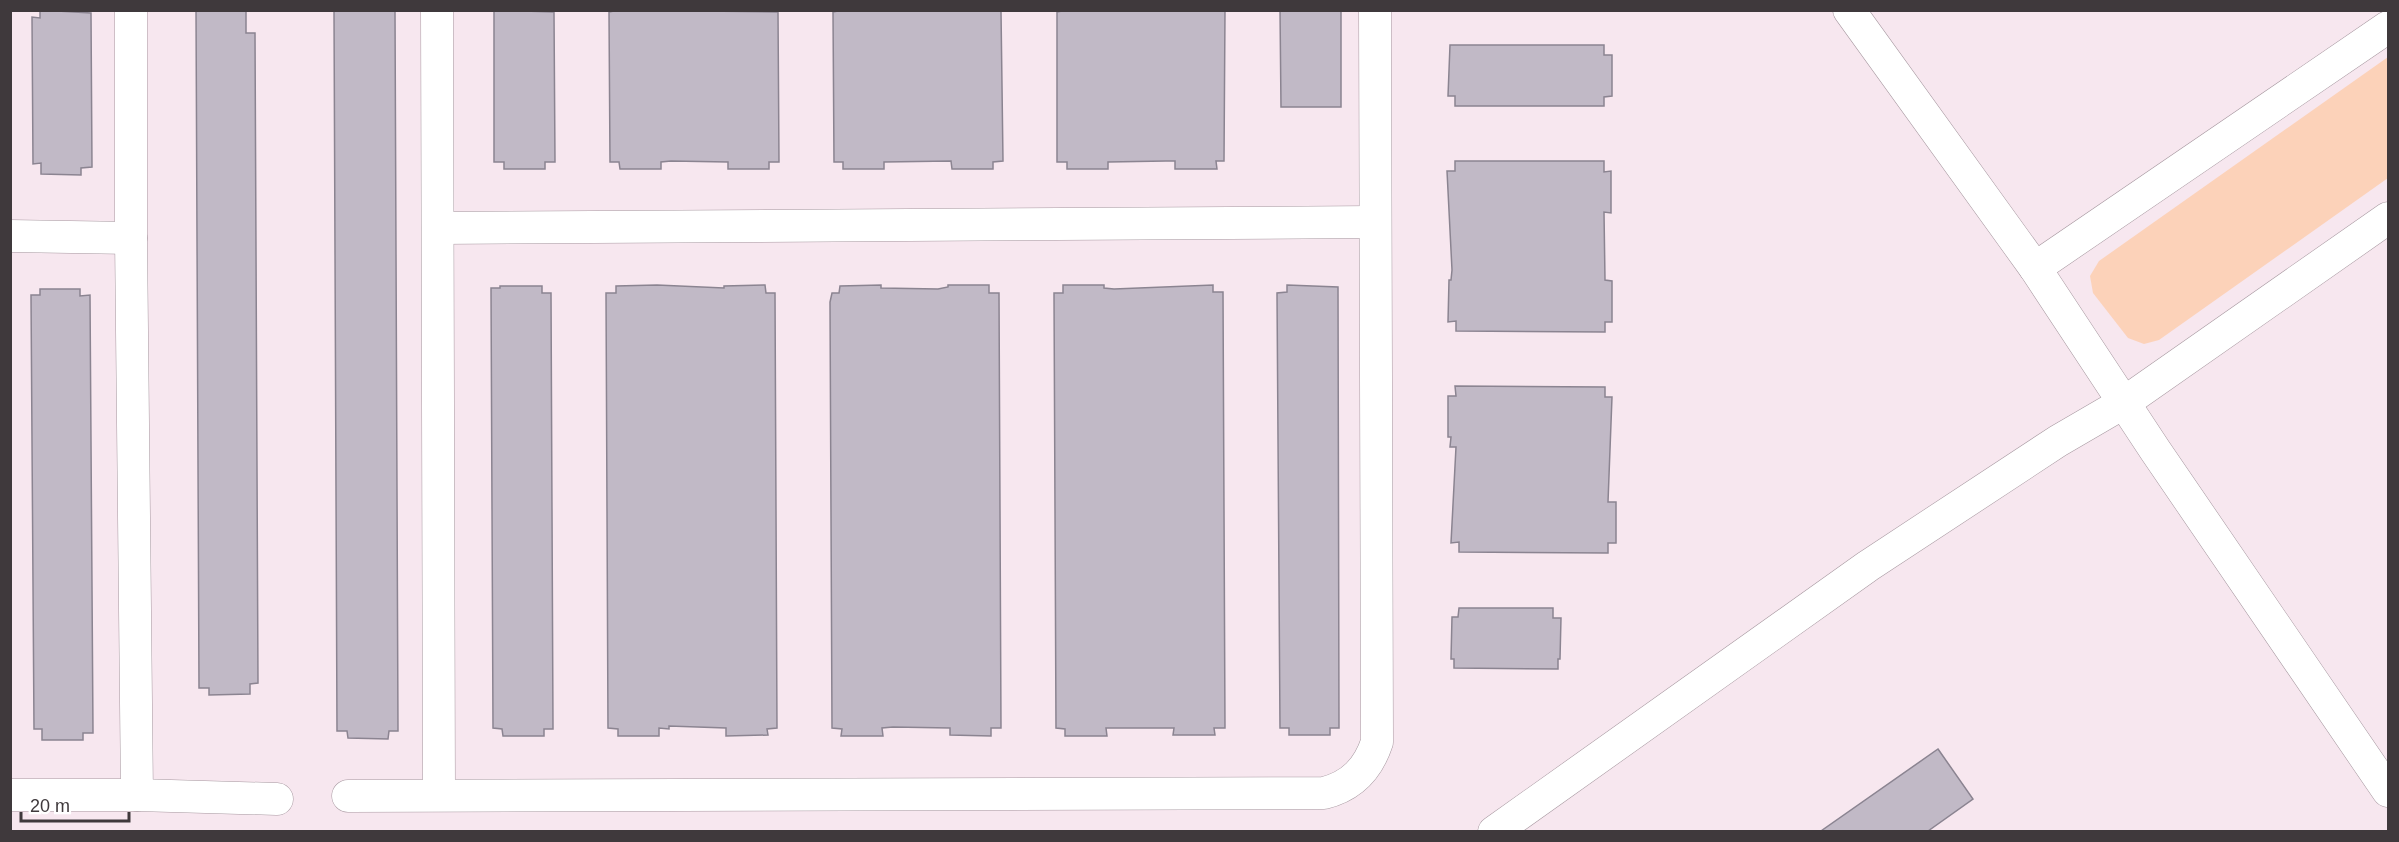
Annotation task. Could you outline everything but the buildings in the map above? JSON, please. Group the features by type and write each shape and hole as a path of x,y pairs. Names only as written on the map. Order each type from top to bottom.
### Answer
{"street":[{"path":"131,10 137,795"},
{"path":"437,10 439,795"},
{"path":"348,796 1324,793 1347,784 1366,767 1377,742 1375,10"},
{"path":"1851,11 2035,268 2155,450 2388,791"},
{"path":"2035,268 2388,27"},
{"path":"1494,831 1868,566 2058,441 2125,402 2388,218"},
{"path":"438,228 1375,222"},
{"path":"10,236 131,238"},
{"path":"10,795 137,795 277,799"}],"shaded area":[{"path":"2388,57 2388,178 2159,340 2144,344 2128,338 2093,293 2090,276 2099,261"}]}
